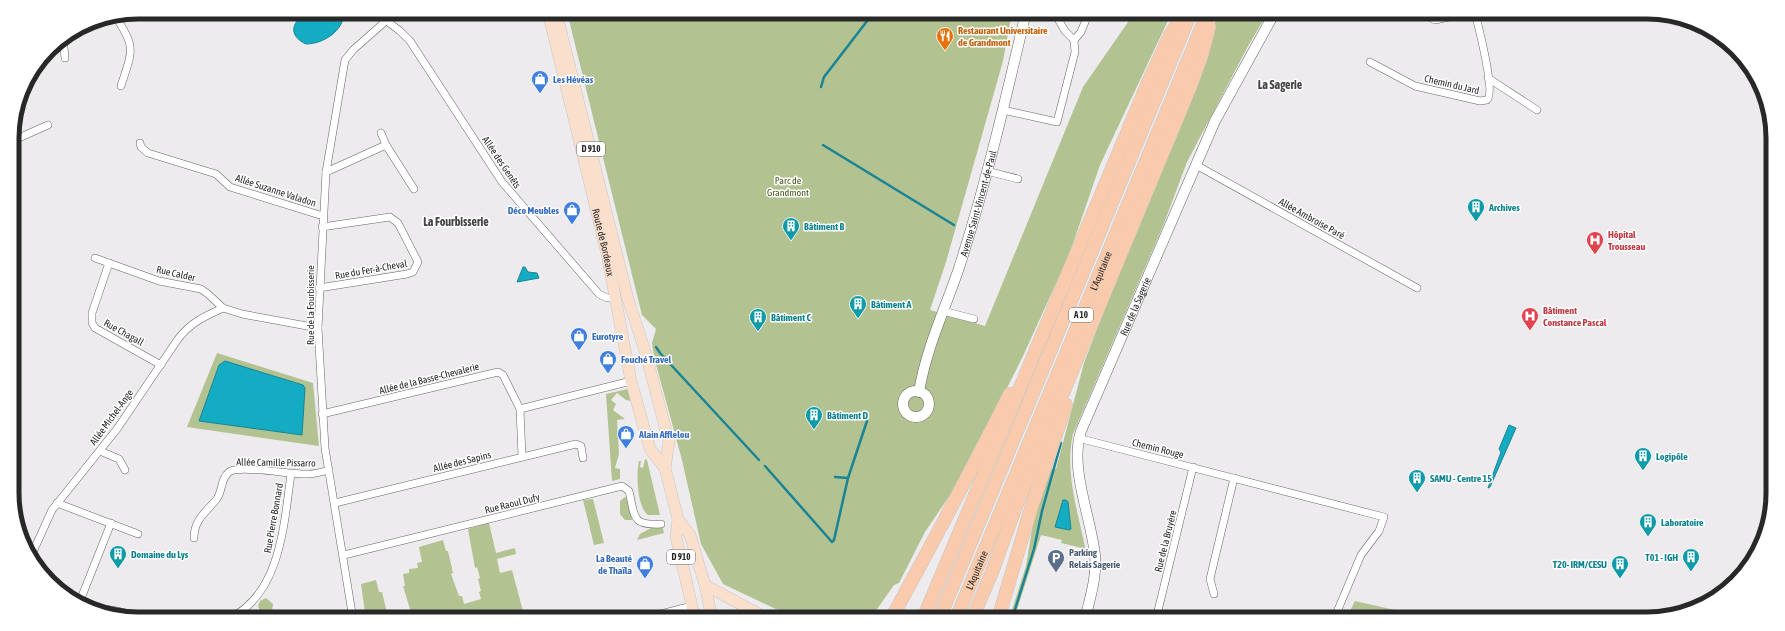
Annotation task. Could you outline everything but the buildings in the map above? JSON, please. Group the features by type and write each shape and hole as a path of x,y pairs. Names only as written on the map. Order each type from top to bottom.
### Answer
{"highway":[{"path":"926,612 1147,85 1170,35 1180,19"},
{"name":"L'Aquitaine","path":"942,612 1188,19"},
{"name":"L'Aquitaine","path":"959,612 1205,19"},
{"path":"975,612 1090,326 1190,87 1202,54 1210,19"},
{"path":"1000,612 1032,506 1076,378 1090,326"},
{"path":"895,612 937,532 962,489 1018,377 1041,340"}],"main road":[{"name":"Route de Bordeaux","path":"550,19 605,246 631,381 650,449 666,468"},
{"name":"Route de Bordeaux","path":"558,19 628,299 646,354 669,442 666,468 678,519"},
{"name":"D 910","path":"678,519 690,535 705,585 710,612"},
{"name":"D 910","path":"678,519 676,537 693,612"},
{"path":"705,585 754,612"},
{"path":"692,606 709,605 729,599"},
{"path":"709,605 712,612"}],"street":[{"name":"Allée des Genêts","path":"384,19 400,31 410,41 502,182 602,296 616,298"},
{"name":"Avenue Saint-Vincent-de-Paul","path":"919,392 922,375 958,268 987,171 1024,19"},
{"path":"1003,110 1057,122 1075,52 1074,40 1065,31 1058,19"},
{"path":"1074,40 1082,32 1087,19"},
{"name":"Rue de la Sagerie","path":"1087,612 1094,583 1095,566 1079,470 1078,438 1118,343 1225,102 1271,19"},
{"path":"1432,19 1444,19"},
{"name":"Chemin du Jard","path":"1370,62 1414,86 1480,101 1489,98 1488,78 1475,19"},
{"path":"118,20 128,34 131,46 121,86"},
{"name":"Rue de la Fourbisserie","path":"352,612 344,555 329,470 322,414 318,328 322,227 326,172 345,60 353,50 386,21"},
{"path":"63,45 65,58"},
{"name":"Chemin du Jard","path":"1488,78 1537,110"},
{"path":"19,137 48,125"},
{"path":"381,133 386,145 414,189"},
{"name":"Allée Suzanne Valadon","path":"140,143 141,147 148,153 216,174 230,187 323,216"},
{"path":"326,172 386,145"},
{"name":"Allée Ambroise Paré","path":"1196,165 1417,288"},
{"path":"987,171 1018,179"},
{"name":"Rue du Fer-à-Cheval","path":"319,288 407,274 413,272 418,262 398,223 390,217 322,227"},
{"name":"Rue Calder","path":"95,258 159,281 201,290 208,294 223,308 242,314 318,328"},
{"name":"Rue Chagall","path":"109,264 92,313 92,323 95,328 162,365"},
{"name":"Allée Michel-Ange","path":"34,550 52,510 100,450 162,365 184,331 200,318 223,308"},
{"path":"943,311 974,319"},
{"name":"Allée de la Basse-Chevalerie","path":"322,414 498,372 503,375 520,409 522,456"},
{"path":"520,409 631,381"},
{"name":"Chemin Rouge","path":"1078,438 1384,517 1379,531 1361,555 1337,612"},
{"name":"Allée des Sapins","path":"335,503 522,456 578,444 581,446 583,458"},
{"path":"100,450 119,459 125,470"},
{"name":"Rue de la Bruyère","path":"1158,612 1193,467"},
{"name":"Allée Camille Pissarro","path":"194,538 197,523 205,510 218,497 225,476 230,472 241,469 291,474 309,474 329,470"},
{"name":"Rue Pierre Bonnard","path":"242,612 246,610 252,602 276,560 291,474"},
{"path":"1214,594 1210,579 1234,478"},
{"name":"Rue Raoul Dufy","path":"344,555 622,486 629,491 634,514 638,522 644,525 661,524"},
{"path":"57,503 138,534"},
{"path":"81,598 111,523"},
{"path":"668,612 692,606"}],"green space":[{"name":"Parc de Grandmont","path":"569,19 1011,19 1003,61 946,262 930,310 985,326 1083,87 1130,19 1169,19 1100,165 1069,255 1023,356 963,476 925,532 899,583 894,585 875,612 782,612 723,584 701,544 682,460 654,357 652,343 656,329 642,315"},
{"path":"1216,19 1264,19 1187,162 1163,226 1073,434 1070,463 1071,478 1086,552 1081,554 1082,548 1061,543 1062,540 1041,535 1016,612 1011,612 1026,566 1035,511 1048,470 1056,469 1084,363"},
{"path":"217,353 313,383 319,446 187,427"},
{"path":"628,389 631,401 626,400 617,393 611,400 616,404 613,410 625,419 617,420 619,454 615,468 620,469 620,479 612,481 606,394"},
{"path":"645,459 647,460 660,515 648,515 644,511 640,498 638,490 638,467 639,461 641,461 640,467 643,468"},
{"path":"625,497 628,500 632,520 625,520 620,514 620,501"},
{"path":"593,499 604,543 594,545 583,500"},
{"path":"489,523 496,553 515,548 516,554 497,559 500,573 512,570 523,612 411,612 403,586 405,586 403,574 409,573 409,569 418,568 417,563 422,562 419,547 443,540 446,551 448,551 453,573 451,574 459,596 462,596 464,604 481,599 478,579 480,578 477,567 475,568 468,529"},
{"path":"662,525 664,533 637,540 640,534 655,526"},
{"path":"376,580 379,592 382,592 387,612 365,612 361,584"},
{"path":"266,598 273,604 272,612 259,612 260,611 258,606 260,601"},
{"path":"1355,601 1404,612 1350,612"}],"water":[{"path":"343,19 331,35 319,42 306,44 296,36 294,32 295,24 298,20"},
{"path":"523,267 525,267 528,272 537,273 539,278 517,282"},
{"path":"225,361 303,385 305,388 302,435 199,421 219,365"},
{"path":"1509,425 1516,428 1490,487 1488,488 1501,452 1499,449"},
{"path":"1063,500 1068,502 1071,529 1069,530 1055,527"}],"waterway":[{"path":"821,87 824,77 869,19"},
{"path":"823,145 954,225"},
{"path":"656,347 759,460"},
{"path":"835,477 848,478 867,421"},
{"path":"1014,612 1034,549 1042,511 1061,443"},
{"path":"765,466 832,542 834,540 848,478"}],"place":[{"name":"Restaurant Universitaire de Grandmont","path":"945,51"},
{"name":"Les Hévéas","path":"540,94"},
{"name":"Archives","path":"1476,222"},
{"name":"Déco Meubles","path":"572,225"},
{"name":"Bâtiment B","path":"791,241"},
{"name":"Hôpital Trousseau","path":"1595,255"},
{"name":"Bâtiment A","path":"858,319"},
{"name":"Bâtiment Constance Pascal","path":"1530,331"},
{"name":"Bâtiment C","path":"758,332"},
{"name":"Eurotyre","path":"579,351"},
{"name":"Fouché Travel","path":"608,374"},
{"name":"Bâtiment D","path":"814,430"},
{"name":"Alain Afflelou","path":"626,449"},
{"name":"Logipôle","path":"1643,471"},
{"name":"SAMU - Centre 15","path":"1417,493"},
{"name":"Laboratoire","path":"1648,537"},
{"name":"Domaine du Lys","path":"118,569"},
{"name":"T01 - IGH","path":"1691,572"},
{"name":"Parking Relais Sagerie","path":"1056,573"},
{"name":"La Beauté de Thaïla","path":"645,579"},
{"name":"T20- IRM/CESU","path":"1620,579"}],"district":[{"name":"La Sagerie","path":"1280,85"},
{"name":"La Fourbisserie","path":"456,222"}]}
